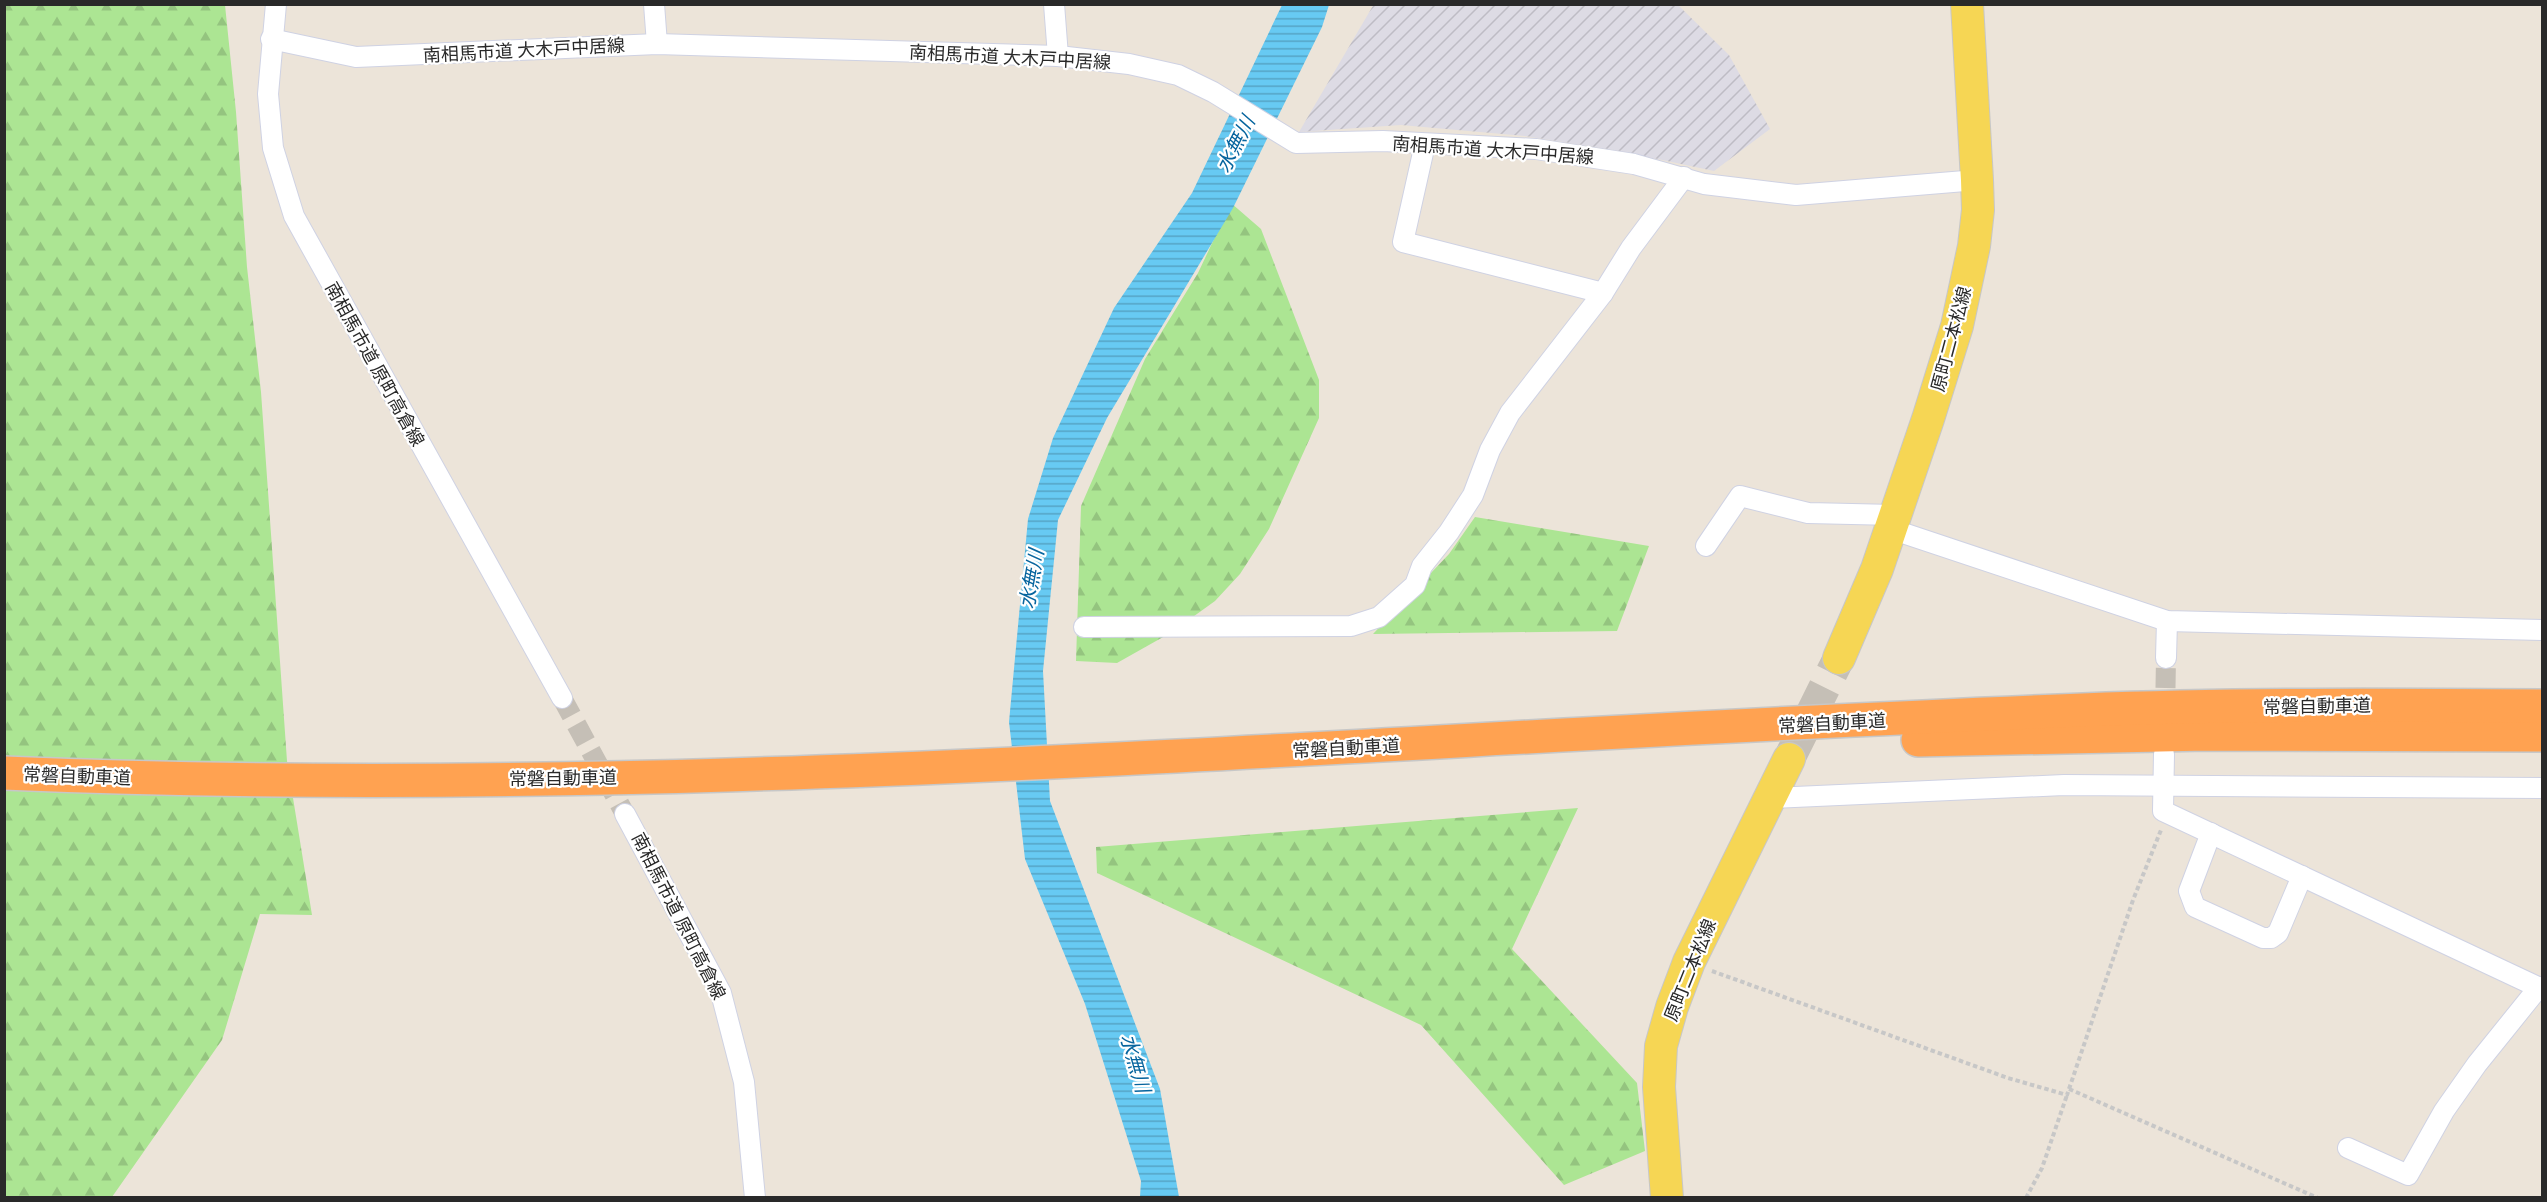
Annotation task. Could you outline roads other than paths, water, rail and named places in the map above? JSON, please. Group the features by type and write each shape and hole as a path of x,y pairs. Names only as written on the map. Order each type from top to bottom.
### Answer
{"highway":[{"name":"常磐自動車道","path":"4,773 238,782 669,776 1122,759 2085,710 2370,705 2542,706"},
{"name":"常磐自動車道","path":"1122,759 2206,734 2542,735"}],"main road":[{"name":"原町二本松線","path":"1839,658 1877,568 1893,522 1957,326 1974,246 1978,210 1967,4"},
{"name":"原町二本松線","path":"1667,1197 1659,1088 1661,1046 1672,1006 1689,962 1789,759"}],"street":[{"name":"南相馬市道 原町高倉線","path":"276,4 271,39 268,94 273,148 294,216 562,698"},
{"path":"654,4 657,44"},
{"path":"1054,4 1058,56"},
{"name":"南相馬市道 大木戸中居線","path":"271,39 356,57 657,44 1058,56 1129,64 1178,75 1213,92 1296,142 1383,141 1536,149 1634,164 1746,191 1796,195 1977,180"},
{"path":"1425,144 1404,242 1603,293"},
{"path":"1084,627 1350,626 1379,617 1415,585 1422,566 1449,532 1473,495 1490,450 1510,413 1603,293 1631,248 1684,177"},
{"path":"1706,546 1740,496 1808,513 1893,522 2167,621 2542,630"},
{"path":"2166,658 2167,621"},
{"path":"2164,754 2163,811 2541,988 2451,1102 2408,1175 2348,1148"},
{"path":"1770,798 2064,785 2542,788"},
{"name":"南相馬市道 原町高倉線","path":"626,814 721,993 734,1034 744,1082 755,1197"},
{"path":"2211,833 2189,891 2195,908 2263,938 2271,938 2278,933 2302,876"}],"water":[{"name":"水無川","path":"1282,5 1329,5 1322,27 1233,208 1107,418 1058,520 1043,671 1050,801 1160,1089 1179,1197 1140,1197 1141,1181 1085,1004 1025,859 1009,722 1028,519 1053,438 1114,308 1192,193"}],"tunnel":[{"path":"1789,759 1839,658"},
{"path":"2165,718 2166,658"},
{"path":"562,698 625,814"}]}
